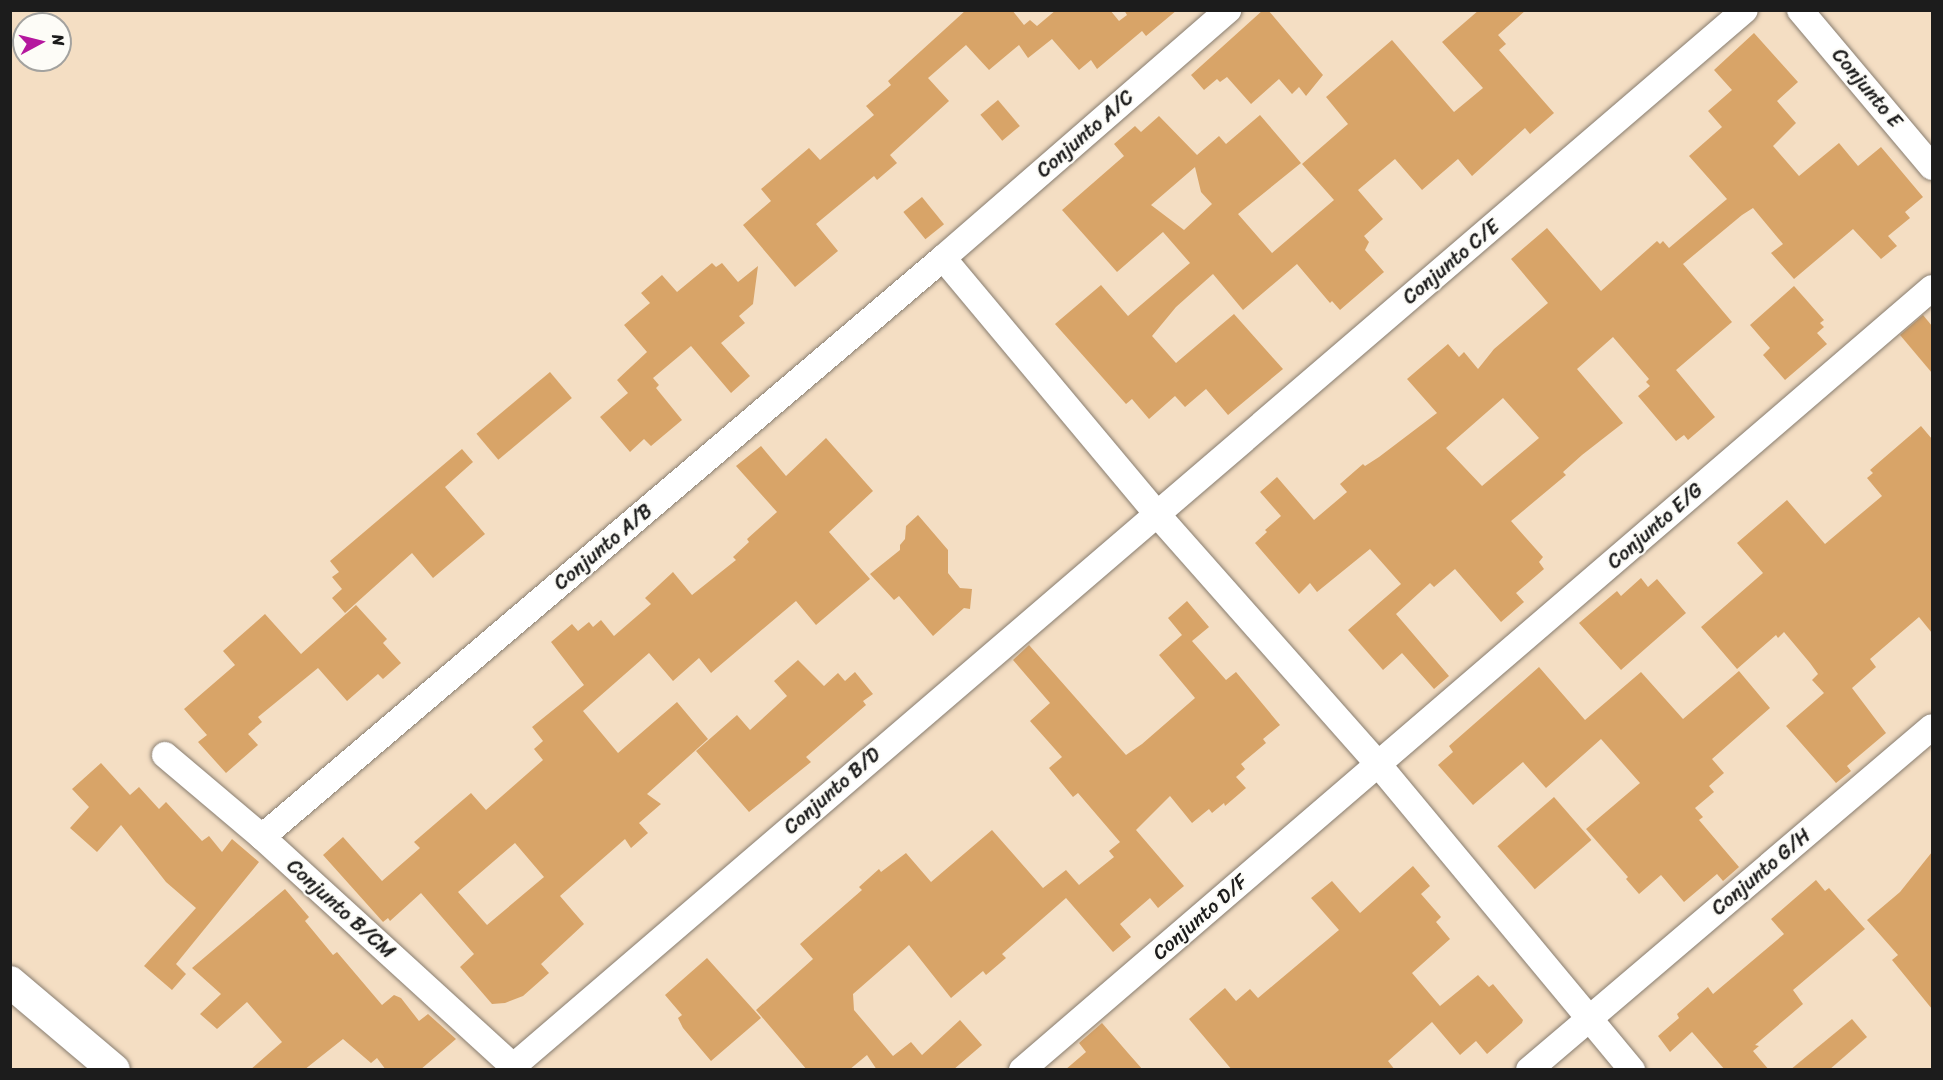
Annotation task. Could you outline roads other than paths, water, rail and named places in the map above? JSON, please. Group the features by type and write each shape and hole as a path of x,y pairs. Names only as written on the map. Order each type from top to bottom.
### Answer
{"street":[{"name":"Conjunto A/C","path":"943,258 1228,10"},
{"name":"Conjunto C/E","path":"1156,513 1745,10"},
{"name":"Conjunto E","path":"1800,10 1932,167"},
{"path":"943,258 1156,513 1378,764 1632,1070"},
{"name":"Conjunto A/B","path":"262,837 943,258"},
{"name":"Conjunto E/G","path":"1378,764 1932,288"},
{"name":"Conjunto B/D","path":"511,1068 1156,513"},
{"name":"Conjunto G/H","path":"1529,1070 1932,727"},
{"name":"Conjunto B/CM","path":"165,755 262,837 511,1068"},
{"name":"Conjunto D/F","path":"1022,1070 1378,764"},
{"path":"10,982 114,1070"}]}
